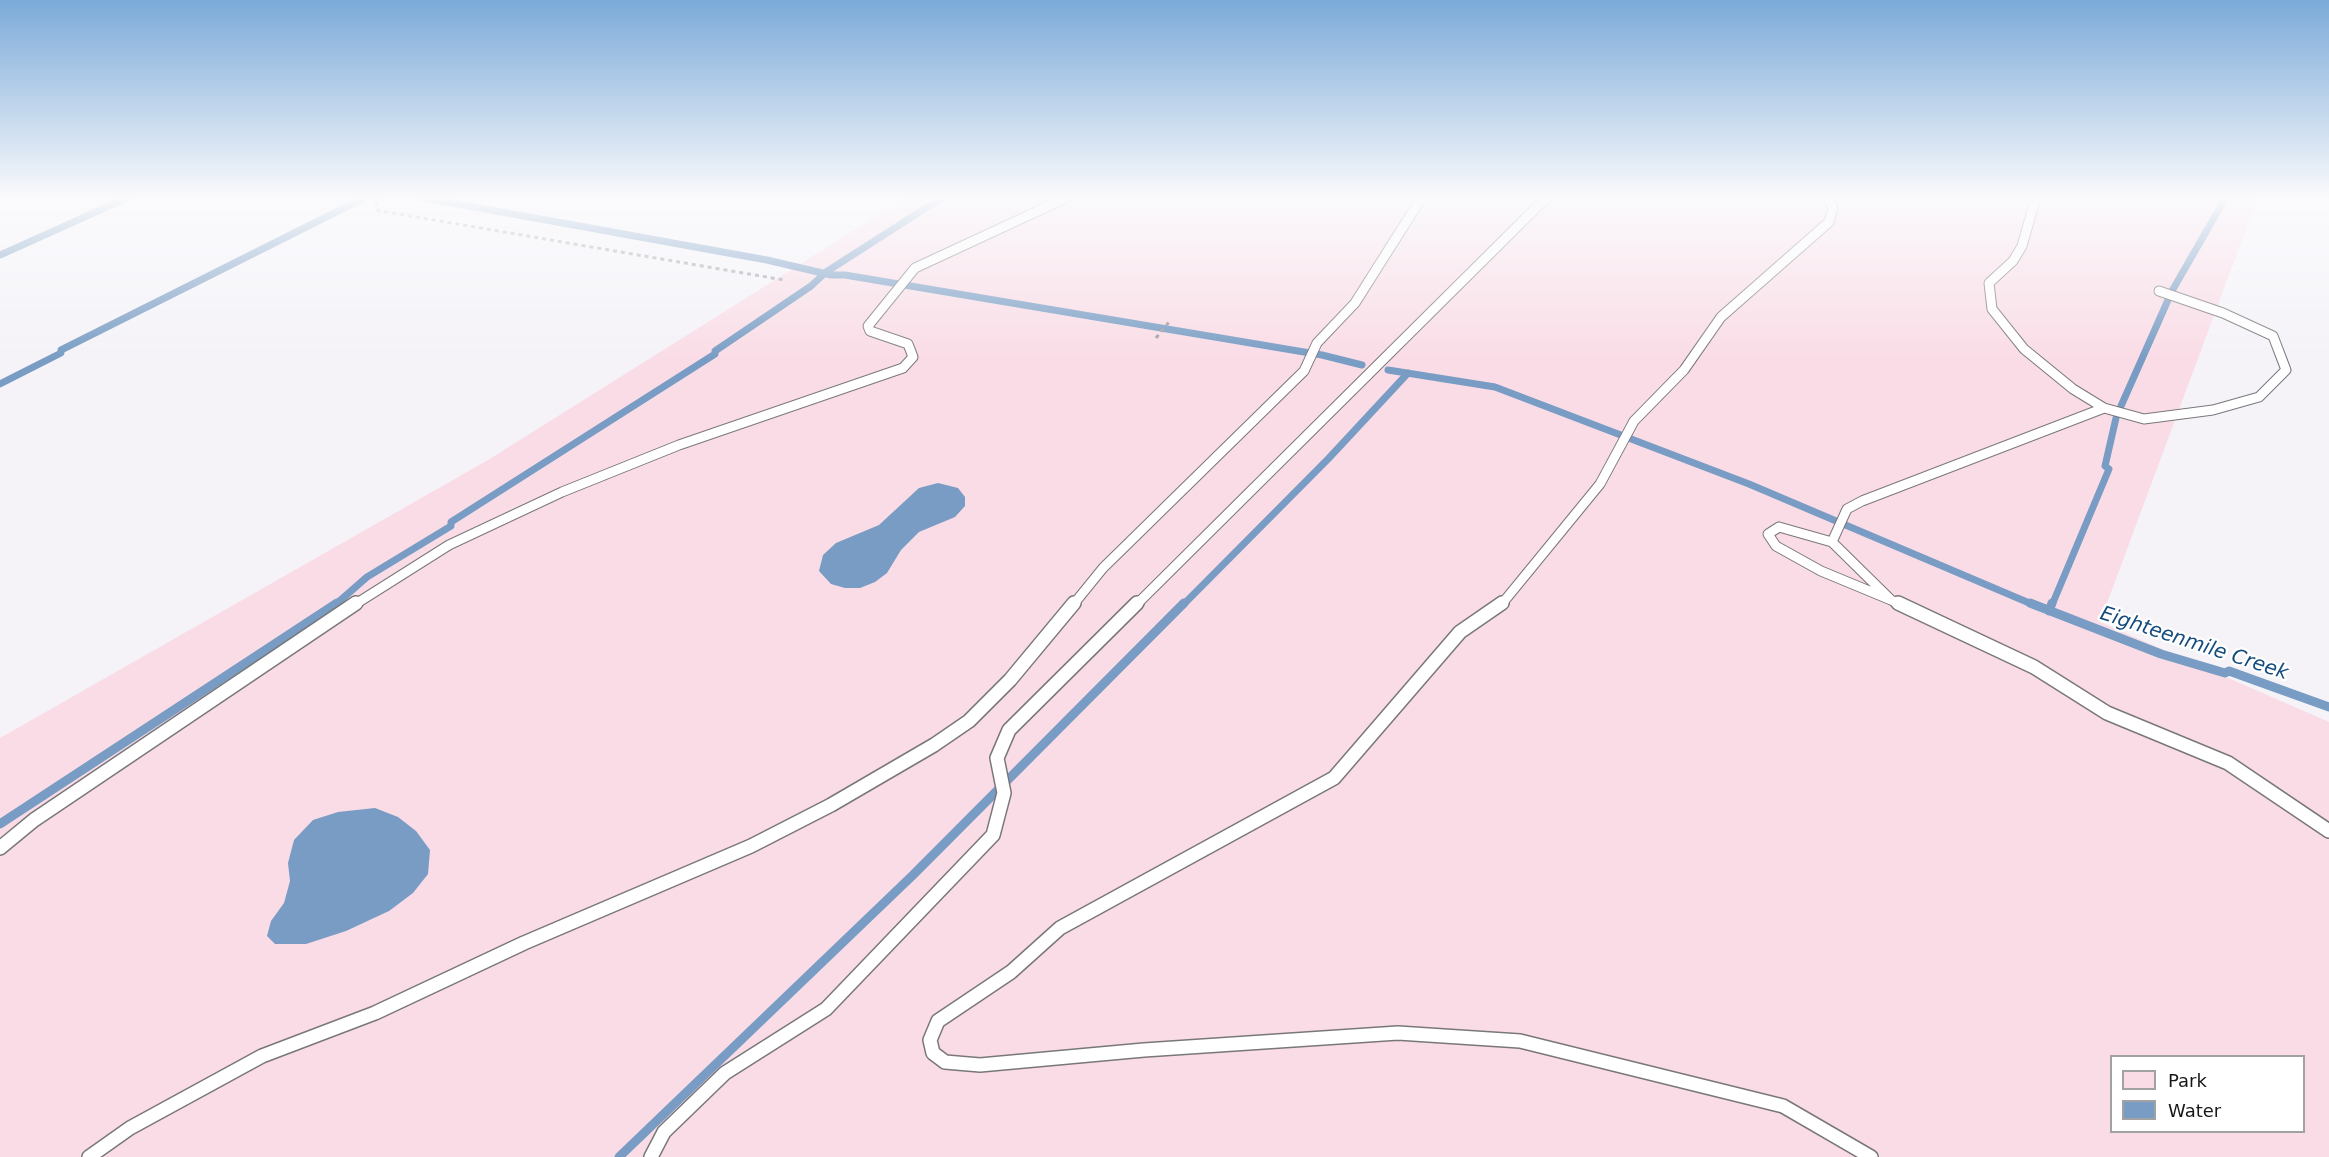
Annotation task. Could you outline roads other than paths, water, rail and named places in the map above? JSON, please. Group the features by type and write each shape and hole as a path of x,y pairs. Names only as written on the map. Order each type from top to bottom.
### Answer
{"lane":[{"path":"0,848 34,820 357,603 449,545 562,492 680,445 903,368 913,357 908,344 870,331 868,326 915,268 952,251"},
{"path":"89,1157 130,1128 262,1056 375,1013 524,943 751,846 831,805 934,745 969,721 1010,680 1103,568 1304,371 1316,345 1355,303 1388,251"},
{"path":"651,1157 664,1132 724,1073 826,1009 993,835 1004,793 996,758 1009,730 1493,251"},
{"path":"1796,251 1721,317 1684,370 1632,424 1600,484 1498,608 1460,632 1334,778 1060,928 1011,972 938,1020 930,1040 933,1053 945,1062 980,1065 1144,1050 1398,1033 1520,1041 1783,1106 1871,1157"},
{"path":"2019,251 2013,261 1989,283 1992,309 2024,349 2073,389 2104,408 2144,419 2213,410 2259,397 2286,370 2273,336 2223,313 2159,291"},
{"path":"1834,538 1847,510 1862,501 2104,408"},
{"path":"1891,600 1834,538 1779,527 1768,534 1776,546 1821,571 1891,600 2034,667 2107,713 2228,763 2329,831"}],"water":[{"path":"938,483 958,488 965,497 965,506 955,517 919,532 901,550 887,573 875,582 860,588 845,588 831,584 819,571 823,555 836,543 879,525 919,488"},
{"path":"375,808 398,817 416,831 430,850 428,874 413,893 389,911 346,931 306,944 275,944 267,936 271,921 284,903 290,881 288,863 294,840 313,820 338,812"}],"waterway":[{"path":"0,255 9,251"},
{"path":"0,384 61,353 61,350 258,251"},
{"path":"717,251 824,273"},
{"path":"824,273 859,251"},
{"path":"2121,406 2172,291 2195,251"},
{"path":"335,605 367,577 451,526 451,522 715,354 715,351 811,286 824,273"},
{"path":"824,273 845,275 1322,355 1362,365"},
{"path":"1388,370 1408,373"},
{"path":"1183,605 1329,458 1408,373"},
{"path":"1408,373 1495,387 1749,484 2034,605"},
{"path":"2052,605 2109,469 2105,466 2116,418"},
{"path":"0,824 337,603"},
{"path":"619,1157 913,875 1184,603"},
{"path":"2030,603 2049,610"},
{"path":"2049,610 2052,603"},
{"name":"Eighteenmile Creek","path":"2049,610 2161,654 2225,673 2229,671 2329,707"}]}
